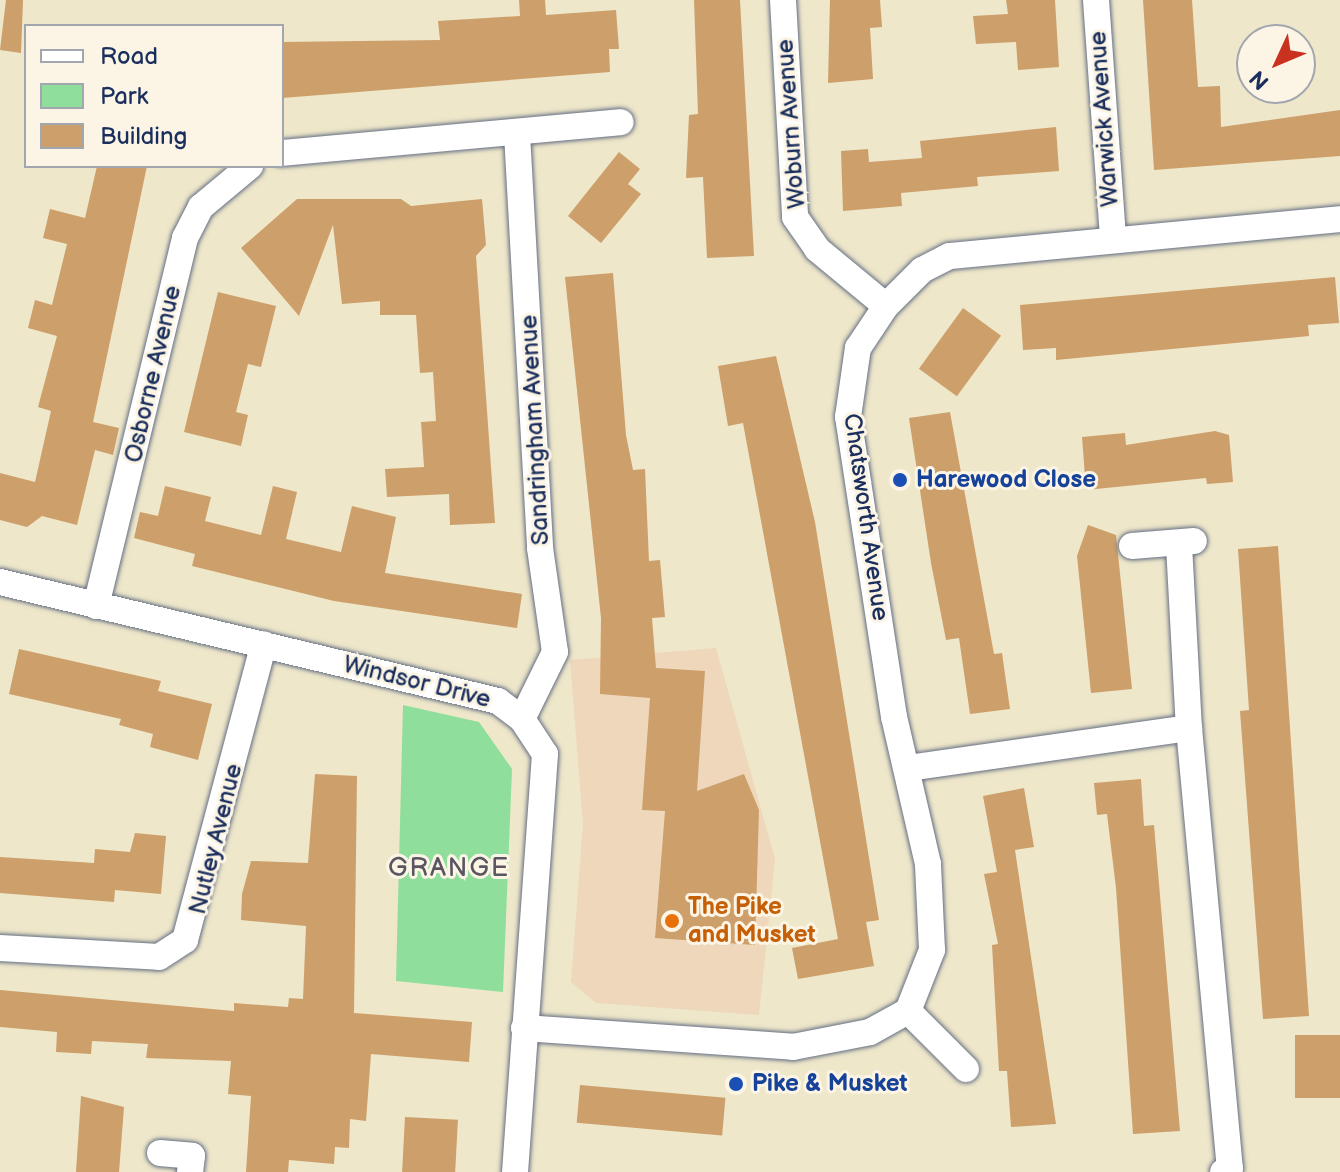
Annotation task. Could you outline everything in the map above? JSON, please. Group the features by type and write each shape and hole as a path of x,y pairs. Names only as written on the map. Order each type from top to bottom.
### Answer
{"street":[{"name":"Woburn Avenue","path":"783,0 795,217 817,249 886,306"},
{"name":"Warwick Avenue","path":"1096,0 1113,238"},
{"path":"284,153 517,134 621,122"},
{"name":"Sandringham Avenue","path":"517,134 540,548 555,652 522,719"},
{"name":"Osborne Avenue","path":"96,606 185,238 201,207 248,168"},
{"name":"Chatsworth Avenue","path":"908,1011 932,950 928,864 908,768 848,417 858,348 886,306 922,270 950,256 1113,238 1340,219"},
{"path":"1132,546 1187,543 1189,728 1237,1096 1230,1168 1223,1172"},
{"name":"Windsor Drive","path":"0,582 498,701 522,719 545,754 515,1172"},
{"name":"Nutley Avenue","path":"0,948 159,957 185,940 264,644"},
{"path":"908,768 1189,728"},
{"path":"524,1028 793,1047 870,1032 908,1011 966,1069"},
{"path":"160,1153 192,1156 190,1172"}],"shaded area":[{"path":"716,648 775,859 759,1015 596,1003 571,982 583,824 570,660"}],"green space":[{"path":"403,705 479,722 512,769 503,992 396,981"}],"building":[{"path":"6,0 23,0 21,53 0,50"},
{"path":"519,0 545,0 546,15 616,10 619,49 609,49 610,72 284,98 284,42 440,40 438,21 520,16"},
{"path":"694,0 740,0 754,256 707,258 703,177 686,178 689,115 698,114"},
{"path":"830,0 880,0 882,27 870,28 873,79 828,83"},
{"path":"1006,0 1055,0 1059,67 1018,70 1016,42 976,44 973,16 1008,14"},
{"path":"1143,0 1192,0 1198,87 1220,86 1221,127 1340,110 1340,156 1154,170"},
{"path":"1056,127 1059,171 977,177 978,186 901,193 902,206 843,211 841,151 868,149 869,162 922,158 920,141"},
{"path":"619,152 640,169 628,184 641,194 601,243 568,216"},
{"path":"97,168 147,168 93,422 119,428 113,455 95,450 77,525 42,516 27,527 0,520 0,473 35,482 51,411 38,407 57,336 28,328 35,300 52,305 67,244 43,238 50,209 85,218"},
{"path":"297,199 401,199 411,206 482,199 486,245 476,256 495,523 450,525 449,494 387,497 385,469 424,467 421,422 436,421 433,372 420,373 416,315 380,315 380,301 342,304 333,225 299,316 241,248"},
{"path":"613,273 626,435 633,470 645,469 649,561 660,560 665,617 652,618 656,668 705,671 697,791 744,774 759,810 755,945 655,938 665,811 642,810 650,698 600,694 601,618 565,277"},
{"path":"1335,277 1339,323 1308,325 1309,336 1056,360 1056,348 1023,350 1020,305"},
{"path":"218,292 276,306 261,367 248,364 236,412 248,415 241,446 184,432"},
{"path":"963,308 1001,336 957,396 919,369"},
{"path":"776,356 815,522 879,920 866,922 874,966 798,979 792,948 838,939 743,423 728,426 718,366"},
{"path":"950,412 994,654 1002,653 1010,709 970,714 959,638 946,640 909,418"},
{"path":"1215,431 1229,435 1233,482 1207,484 1206,478 1086,490 1082,437 1125,433 1126,445"},
{"path":"165,486 211,497 205,521 261,535 273,486 297,492 286,539 341,552 352,506 396,517 385,573 522,594 517,628 334,601 192,566 195,554 134,538 140,512 158,516"},
{"path":"1088,525 1116,535 1132,689 1091,693 1077,556"},
{"path":"1278,546 1309,1016 1263,1019 1240,711 1249,710 1238,549"},
{"path":"19,649 161,681 158,691 212,704 198,760 150,747 153,734 119,725 121,719 9,694"},
{"path":"315,774 357,776 354,1013 472,1022 469,1062 371,1054 366,1121 350,1119 349,1148 335,1147 334,1164 289,1160 288,1172 246,1172 251,1096 228,1094 231,1061 146,1058 148,1044 92,1041 91,1054 56,1052 57,1032 0,1027 0,990 234,1011 234,1003 288,1007 289,998 303,999 306,926 241,920 242,894 251,861 308,863"},
{"path":"1141,779 1144,826 1154,825 1180,1131 1133,1134 1116,888 1107,814 1097,815 1094,783"},
{"path":"1024,788 1034,847 1015,850 1056,1124 1011,1127 1007,1071 999,1071 992,945 998,944 984,874 997,872 983,796"},
{"path":"135,833 166,836 161,894 115,890 114,902 0,893 0,857 94,863 95,849 130,852"},
{"path":"1295,1035 1340,1035 1340,1098 1295,1098"},
{"path":"580,1085 725,1098 722,1136 577,1123"},
{"path":"81,1096 124,1107 119,1172 76,1172"},
{"path":"405,1117 458,1120 455,1172 402,1172"}],"place":[{"name":"Harewood Close","path":"900,480"},
{"name":"The Pike and Musket","path":"672,921"},
{"name":"Pike & Musket","path":"736,1084"}],"district":[{"name":"GRANGE","path":"449,869"}]}
